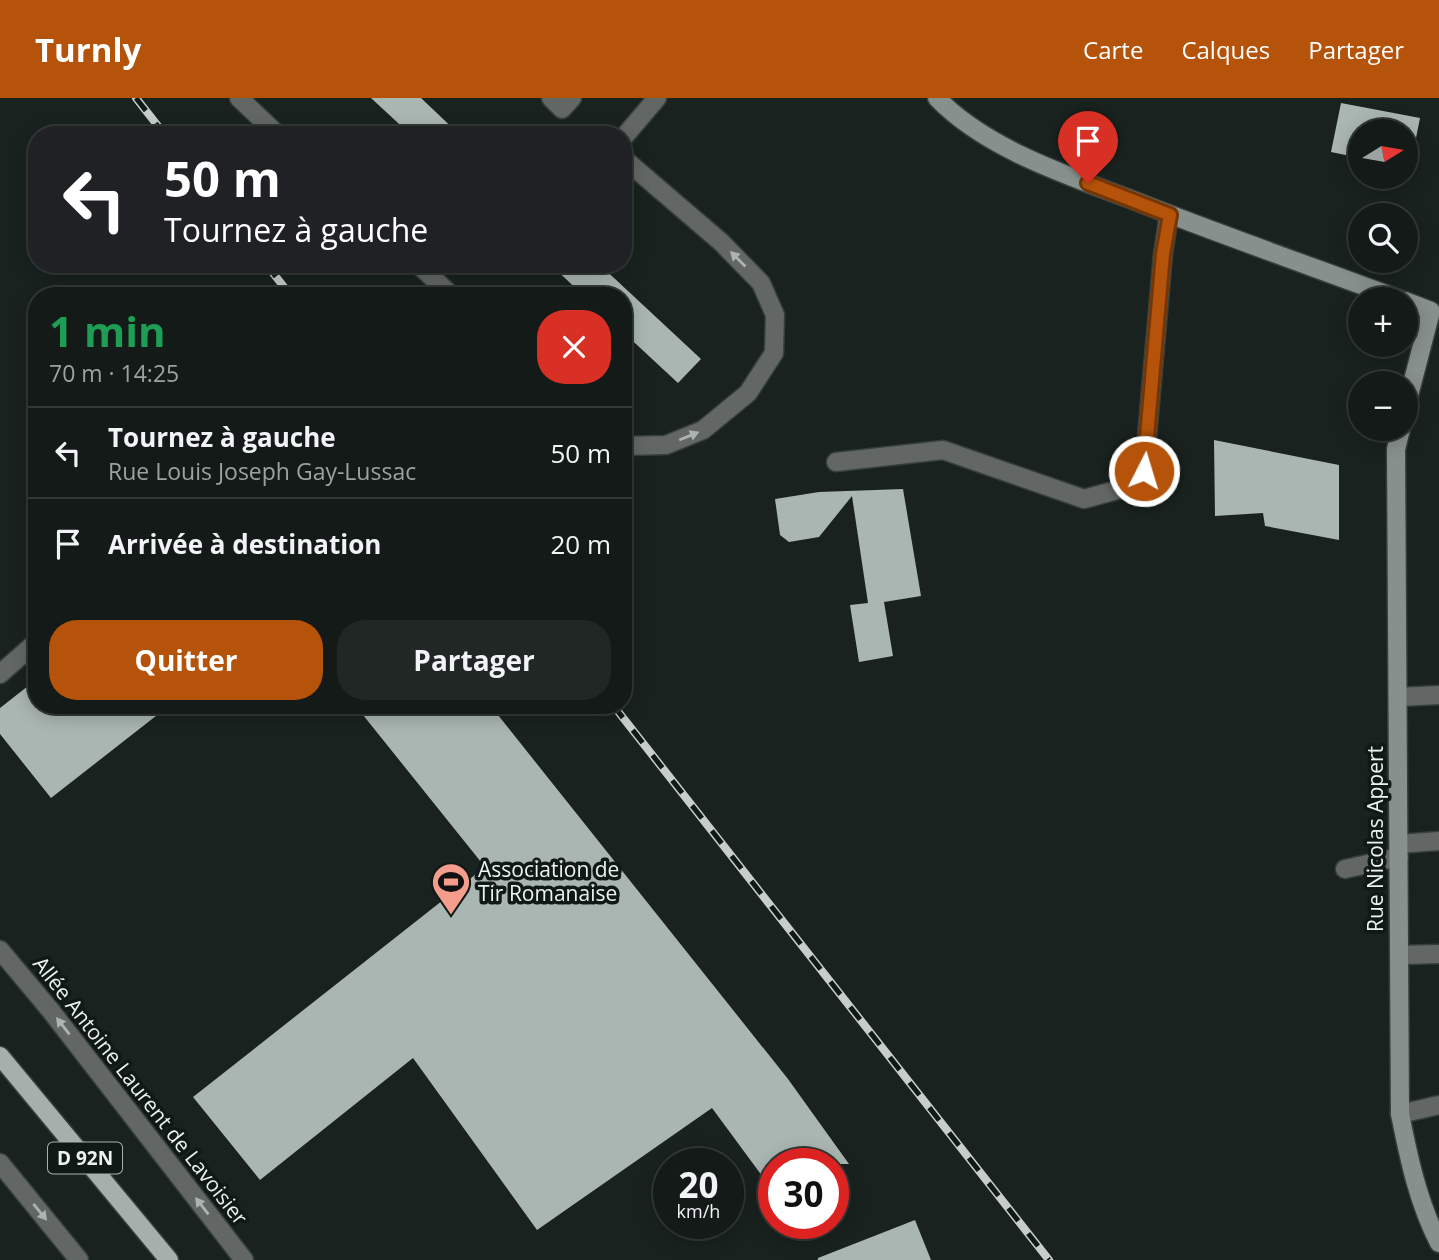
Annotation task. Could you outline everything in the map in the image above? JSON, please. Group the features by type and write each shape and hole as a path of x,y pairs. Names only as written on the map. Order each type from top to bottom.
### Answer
{"main road":[{"name":"D 92N","path":"0,1056 169,1260"}],"street":[{"path":"239,98 269,126"},
{"path":"551,98 562,109 572,98"},
{"path":"632,127 657,98"},
{"path":"937,98 981,132 1022,154 1170,215 1366,287"},
{"path":"632,166 721,242 761,283 775,315 775,328 774,353 748,393 703,430 666,445 632,446"},
{"path":"835,462 943,450 1084,499 1117,491 1144,471 1163,254 1170,215"},
{"path":"428,273 442,287"},
{"path":"1417,371 1435,313 1418,306"},
{"name":"Rue Nicolas Appert","path":"1398,441 1400,1114 1412,1173 1428,1222 1439,1243"},
{"path":"0,674 28,649"},
{"path":"1398,697 1439,695"},
{"path":"1345,869 1399,850 1439,841"},
{"name":"Allée Antoine Laurent de Lavoisier","path":"0,950 51,1011 244,1260"},
{"path":"1399,955 1439,954"},
{"path":"1400,1114 1439,1105"},
{"path":"0,1163 79,1260"}],"building":[{"path":"371,98 421,98 451,126 401,126"},
{"path":"1341,103 1420,118 1418,128 1418,119 1348,119 1348,156 1331,152"},
{"path":"560,273 609,273 624,287 574,287"},
{"path":"632,295 701,359 678,383 632,340"},
{"path":"1214,440 1339,465 1339,540 1265,526 1263,513 1215,516"},
{"path":"903,489 921,596 884,602 893,656 859,662 850,605 868,603 852,496 819,537 789,542 780,535 775,499 819,492"},
{"path":"28,686 28,714 158,714 51,798 0,734 0,708"},
{"path":"362,714 497,714 788,1079 838,1148 758,1148 758,1170 712,1108 537,1230 413,1058 260,1180 193,1097 485,867"},
{"path":"915,1220 931,1260 818,1260 818,1258"}],"railway":[{"path":"136,98 158,126"},
{"path":"273,273 284,287"},
{"path":"620,714 1049,1260"}],"place":[{"name":"Association de Tir Romanaise","path":"451,916"}],"route":[{"path":"1088,183 1170,215 1163,254 1144,471"}]}
